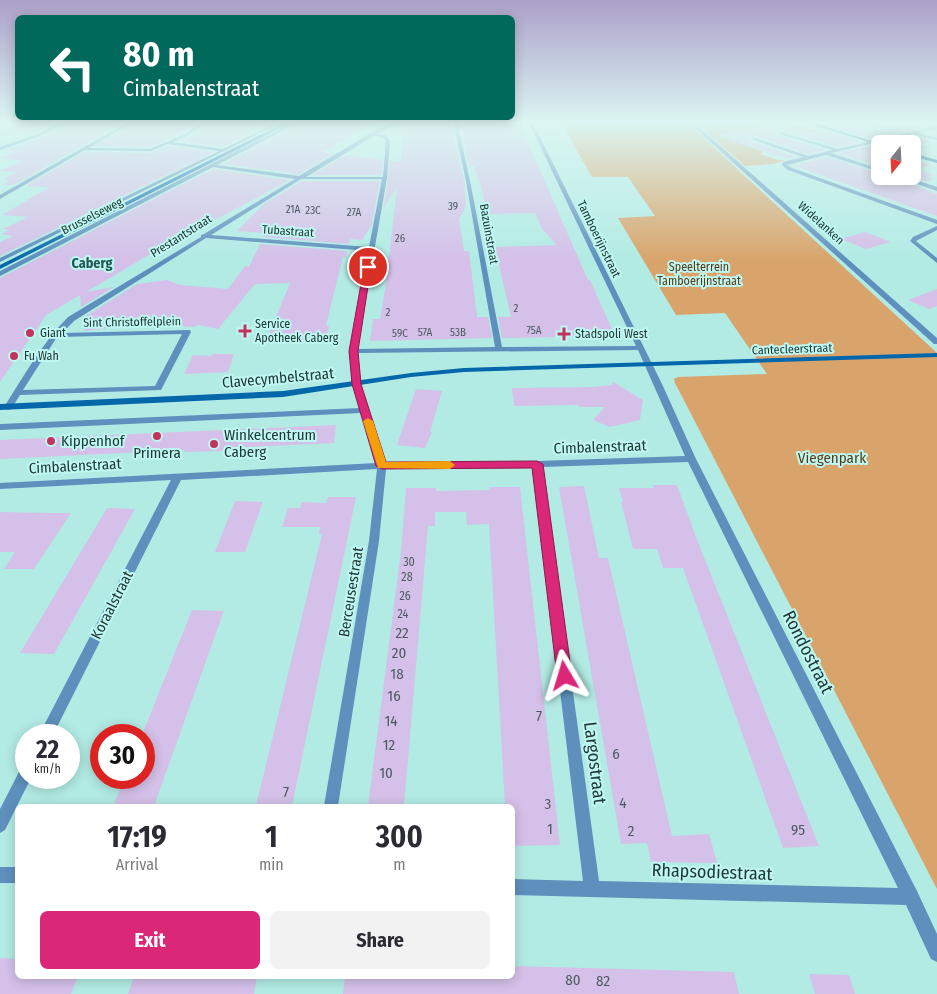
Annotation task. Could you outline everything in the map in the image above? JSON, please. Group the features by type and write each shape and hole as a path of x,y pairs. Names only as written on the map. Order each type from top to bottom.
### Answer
{"street":[{"path":"0,196 52,167"},
{"name":"Brusselseweg","path":"0,260 188,167"},
{"name":"Brusselseweg","path":"0,267 199,167"},
{"name":"Brusselseweg","path":"0,274 210,167"},
{"path":"223,167 300,178 385,178"},
{"name":"Prestantstraat","path":"4,407 17,393 55,335 71,319 202,236 317,167"},
{"name":"Berceusestraat","path":"332,804 374,541 382,466 357,384 354,351 386,167"},
{"name":"Bazuinstraat","path":"465,167 499,350"},
{"name":"Tamboerijnstraat","path":"552,167 648,366"},
{"name":"Widelanken","path":"741,167 937,342"},
{"path":"788,167 937,222"},
{"path":"921,184 937,189"},
{"path":"0,189 12,191"},
{"path":"937,228 916,238 914,241 937,261"},
{"name":"Tubastraat","path":"202,236 372,248"},
{"name":"Sint Christoffelplein","path":"17,393 158,388 187,332 55,335"},
{"path":"354,351 639,348"},
{"name":"Cantecleerstraat","path":"648,366 937,355"},
{"name":"Clavecymbelstraat","path":"4,407 283,394 411,375 464,370 648,366"},
{"name":"Rondostraat","path":"648,366 691,459 937,953"},
{"path":"0,427 365,410"},
{"name":"Cimbalenstraat","path":"0,486 382,466 537,464 691,459"},
{"name":"Largostraat","path":"537,464 592,889"},
{"name":"Koraalstraat","path":"52,724 178,476"},
{"path":"0,825 18,789"},
{"path":"0,875 15,875"},
{"name":"Rhapsodiestraat","path":"515,887 911,898"}],"green space":[{"name":"Viegenpark","path":"587,167 735,167 937,353 937,889 674,379 678,377 767,374 725,313 676,315 618,218 655,216 628,177 592,177"}],"building":[{"path":"8,167 44,167 13,185 2,185 10,180 2,180 17,172 0,171"},
{"path":"58,167 181,167 0,256 0,242 13,236 1,234 9,230 3,229 28,217 2,215 50,187 26,186"},
{"path":"249,167 310,167 299,174"},
{"path":"326,167 382,167 381,175 313,175"},
{"path":"389,167 461,167 466,206 459,219 464,251 469,251 477,317 488,317 492,338 370,341 373,319 380,319 397,187 384,207"},
{"path":"474,167 539,167 588,280 590,280 615,336 502,338 498,317 511,317 495,247 556,245 541,227 535,213 487,214 480,181 479,183"},
{"path":"799,167 859,167 871,171 871,185 915,185 937,194 937,216"},
{"path":"213,169 290,180 183,237 179,237 86,292 114,287 81,307 80,295 46,315 0,382 0,278"},
{"path":"921,171 935,175 927,177 934,179 926,181 921,179"},
{"path":"302,181 380,181 371,226 362,240 350,239 349,244 263,237 265,233 237,231 265,203"},
{"path":"865,232 891,242 866,249 841,239"},
{"path":"260,244 347,251 346,257 343,257 333,297 326,326 329,326 325,342 285,342 267,339 290,283 255,284 218,329 198,325 195,327 143,324 84,331 83,318 137,284 167,280 180,285 228,289 245,266 249,267"},
{"path":"937,289 937,306 929,309 908,300"},
{"path":"212,354 234,354 228,372 184,374 193,355 211,356"},
{"path":"613,382 643,400 640,420 610,427 593,420 605,407 579,407 578,405 514,406 512,388 592,387 612,385"},
{"path":"416,389 442,391 430,432 432,432 425,448 397,445"},
{"path":"336,425 334,443 224,448 223,451 184,452 185,450 0,459 0,440"},
{"path":"653,485 677,485 819,846 783,848 683,568 663,568 657,549 633,549 619,488 654,488"},
{"path":"584,486 599,558 608,558 672,836 709,834 717,863 651,862 647,843 621,844 559,487"},
{"path":"489,487 520,487 560,845 515,846 515,804 505,804 489,524 467,525 466,512 435,512 435,526 428,526 404,804 368,804 401,551 406,488 436,488 436,491 490,490"},
{"path":"328,497 356,497 292,804 256,804 322,534 319,534 320,527 282,527 288,508 300,508 302,502 326,503"},
{"path":"235,501 263,502 245,552 215,552"},
{"path":"107,508 135,509 54,654 20,653"},
{"path":"0,512 71,513 34,569 4,569 15,552 0,552"},
{"path":"192,610 224,611 155,804 114,804 120,789 155,789 155,724 146,724"},
{"path":"0,958 15,959 15,979 77,979 71,994 0,994"},
{"path":"515,966 734,972 739,994 343,994 345,979 515,979"},
{"path":"809,974 849,975 855,994 815,994"},
{"path":"133,979 256,979 254,994 128,994"}],"slow traffic":[{"path":"368,421 382,466 450,465"}],"place":[{"name":"Service Apotheek Caberg","path":"245,331"},
{"name":"Giant","path":"30,333"},
{"name":"Stadspoli West","path":"564,334"},
{"name":"Fu Wah","path":"14,356"},
{"name":"Primera","path":"157,436"},
{"name":"Kippenhof","path":"51,441"},
{"name":"Winkelcentrum Caberg","path":"214,444"}],"district":[{"name":"Caberg","path":"92,263"}],"route":[{"path":"368,267 354,351 357,384 382,466 537,464 565,676"}],"park label":[{"name":"Speelterrein Tamboerijnstraat","path":"699,274"}]}
